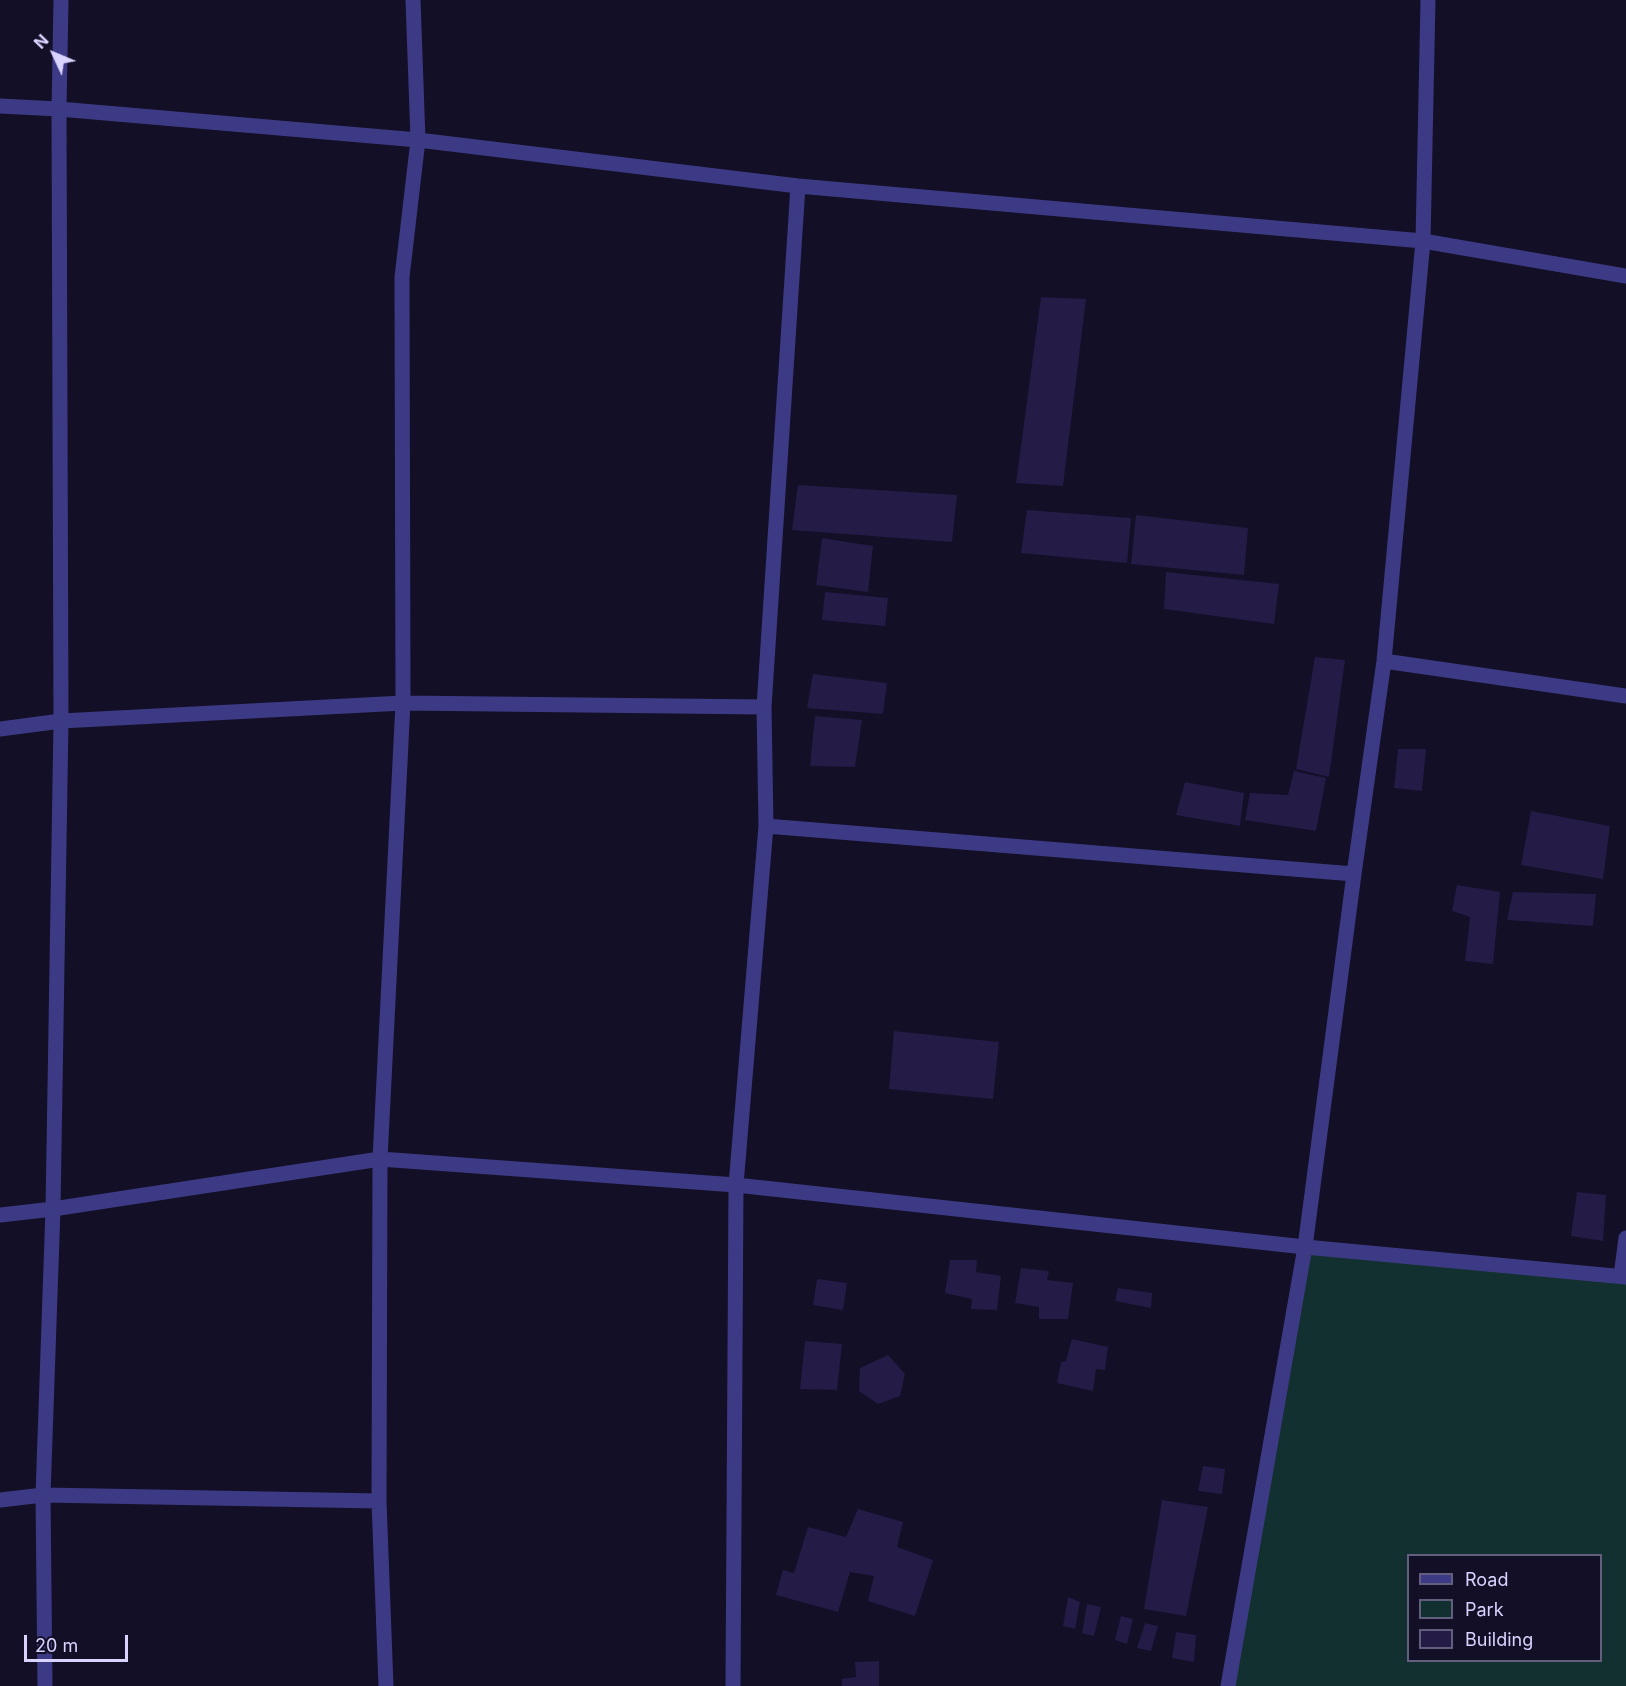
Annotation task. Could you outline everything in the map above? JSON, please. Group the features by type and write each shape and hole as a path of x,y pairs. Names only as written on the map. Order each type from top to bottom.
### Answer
{"street":[{"path":"45,1686 43,1495 53,1209 61,722 59,109 61,0"},
{"path":"386,1686 380,1502 380,1159 403,703 402,277 418,140 413,0"},
{"path":"1228,1686 1305,1247 1384,661 1424,241 1428,0"},
{"path":"0,106 418,140 798,186 1424,241 1626,276"},
{"path":"733,1686 736,1185 766,826 764,707 798,186"},
{"path":"1384,661 1626,696"},
{"path":"0,729 61,722 403,703 764,707"},
{"path":"766,826 1354,874"},
{"path":"0,1215 380,1159 736,1185 1305,1247 1623,1276 1626,1238"},
{"path":"0,1500 43,1495 380,1502"}],"green space":[{"path":"1312,1246 1626,1276 1626,1686 1234,1686"}],"building":[{"path":"1041,297 1086,299 1063,486 1016,483"},
{"path":"798,485 957,495 952,542 792,530"},
{"path":"1027,510 1131,518 1127,563 1021,553"},
{"path":"1136,515 1248,528 1244,575 1131,564"},
{"path":"822,538 873,546 868,592 816,585"},
{"path":"1166,572 1279,584 1274,624 1164,609"},
{"path":"825,592 888,598 885,626 822,620"},
{"path":"1315,657 1345,660 1329,777 1296,769"},
{"path":"813,674 887,683 883,714 807,708"},
{"path":"815,716 862,720 855,767 810,766"},
{"path":"1398,749 1426,749 1422,791 1394,788"},
{"path":"1294,771 1326,778 1316,831 1245,820 1250,793 1288,795"},
{"path":"1185,782 1244,793 1240,826 1176,815"},
{"path":"1531,811 1610,826 1603,879 1521,865"},
{"path":"1457,885 1500,892 1493,964 1465,961 1470,917 1452,911"},
{"path":"1513,892 1596,894 1593,926 1507,920"},
{"path":"894,1031 999,1042 993,1099 889,1089"},
{"path":"1577,1192 1606,1195 1603,1241 1571,1236"},
{"path":"950,1260 977,1260 976,1272 1001,1276 997,1310 971,1309 972,1299 945,1293"},
{"path":"1021,1268 1049,1271 1047,1280 1073,1283 1068,1319 1039,1319 1039,1307 1015,1303"},
{"path":"817,1279 847,1283 843,1310 813,1305"},
{"path":"1118,1288 1152,1293 1151,1308 1115,1301"},
{"path":"1072,1339 1108,1347 1105,1370 1096,1369 1093,1391 1057,1383 1061,1362 1066,1361"},
{"path":"805,1341 842,1344 837,1390 800,1389"},
{"path":"888,1355 905,1374 900,1396 878,1404 859,1391 860,1368"},
{"path":"1203,1466 1225,1469 1222,1494 1198,1491"},
{"path":"1162,1500 1208,1507 1186,1616 1144,1609"},
{"path":"858,1509 903,1522 897,1547 933,1560 915,1616 868,1601 874,1576 850,1572 838,1612 776,1595 783,1570 794,1573 808,1527 846,1537"},
{"path":"1068,1597 1080,1602 1075,1629 1063,1626"},
{"path":"1087,1604 1101,1607 1094,1636 1082,1633"},
{"path":"1121,1616 1133,1619 1127,1644 1115,1640"},
{"path":"1145,1623 1158,1626 1151,1651 1137,1648"},
{"path":"1176,1632 1196,1635 1194,1662 1172,1658"},
{"path":"879,1661 879,1686 842,1686 842,1679 856,1677 855,1662"}]}
